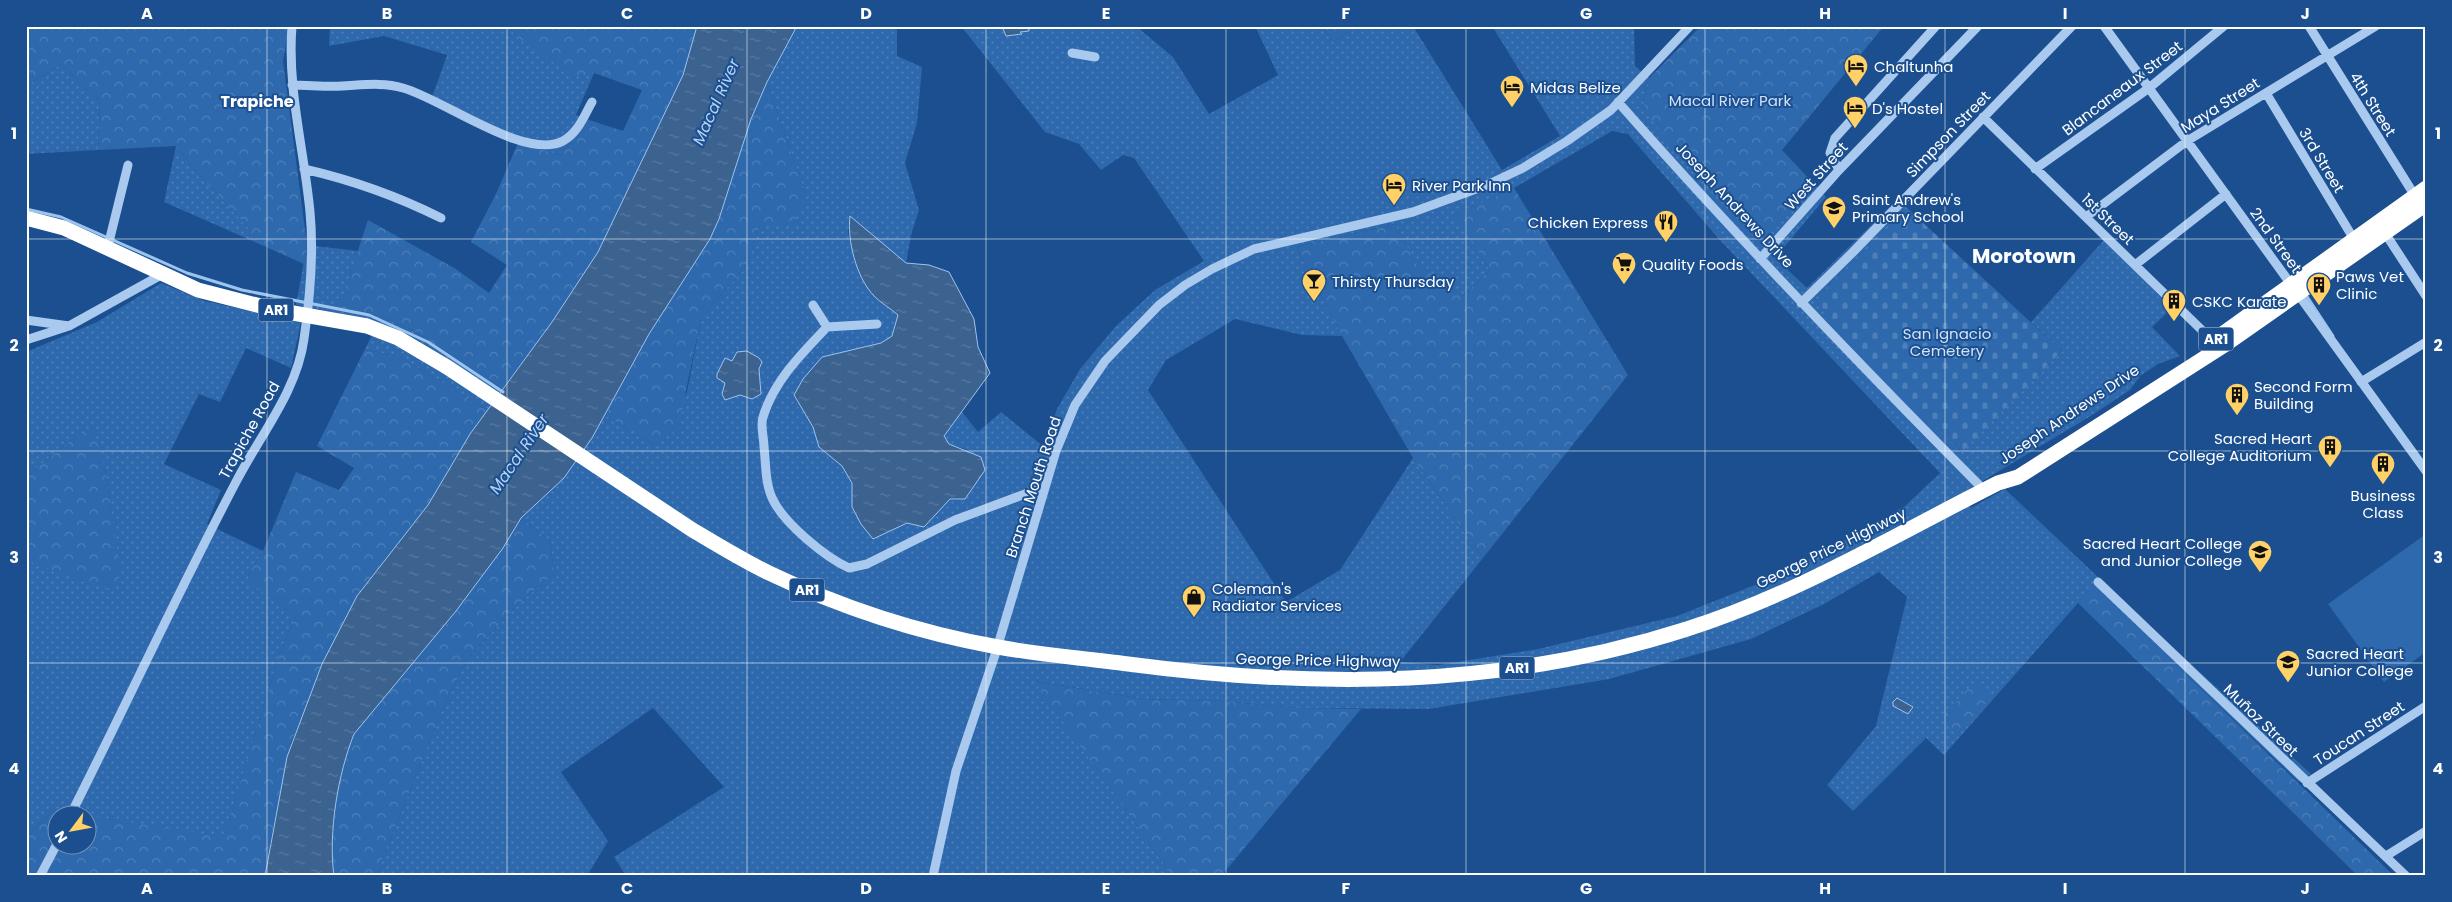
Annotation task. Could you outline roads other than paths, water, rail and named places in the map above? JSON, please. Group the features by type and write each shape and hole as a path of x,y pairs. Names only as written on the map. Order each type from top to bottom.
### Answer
{"highway":[{"name":"Joseph Andrews Drive","path":"2001,482 2014,468 2213,341 2239,321 2295,290 2385,233 2422,196"},
{"name":"Joseph Andrews Drive","path":"2001,482 2018,477 2223,346 2355,241 2422,196"},
{"name":"AR1","path":"26,218 64,228 161,275 223,298 276,310 307,314"},
{"name":"AR1","path":"26,227 106,249"},
{"name":"George Price Highway","path":"307,314 383,331 412,345 730,552 803,589 870,614 998,647 1194,672 1290,679 1390,680 1468,674 1543,664 1655,638 1762,602 1822,575 2001,482"}],"street":[{"name":"Trapiche Road","path":"76,804 238,478 286,394 304,342 311,236 292,85 290,56 292,26"},
{"path":"1618,102 1690,26"},
{"path":"1839,170 1830,152 1835,138 1936,26"},
{"name":"West Street","path":"1760,259 1839,170 1978,26"},
{"name":"Simpson Street","path":"1801,303 1860,245 2072,26"},
{"name":"2nd Street","path":"2104,26 2426,471"},
{"name":"Blancaneaux Street","path":"2035,169 2148,88 2224,26"},
{"name":"4th Street","path":"2309,26 2326,56 2422,196"},
{"name":"Maya Street","path":"2086,217 2188,141 2376,26"},
{"path":"1072,53 1095,57"},
{"path":"292,85 342,86 371,84 403,87 474,121 530,144 542,146 553,145 572,135 592,102"},
{"name":"3rd Street","path":"2266,93 2355,241"},
{"name":"Joseph Andrews Drive","path":"1618,102 1801,303 1984,490"},
{"name":"Branch Mouth Road","path":"933,876 956,771 998,647 1043,491 1064,429 1091,380 1139,323 1185,285 1233,257 1254,249 1382,220 1487,185 1544,156 1593,124 1618,102"},
{"name":"1st Street","path":"1983,117 2213,341"},
{"path":"106,249 128,165"},
{"path":"304,169 375,189 408,201 441,218"},
{"path":"2135,264 2226,194"},
{"path":"2385,233 2426,296"},
{"path":"26,340 70,326 161,275"},
{"path":"813,305 827,327"},
{"path":"26,320 70,326"},
{"path":"878,324 827,327 786,374 773,392 762,419 767,481 773,500 786,518 818,549 849,568 867,564 955,520 1036,490 1043,491"},
{"path":"2361,382 2426,342"},
{"name":"Muñoz Street","path":"2098,582 2406,876"},
{"name":"Toucan Street","path":"2307,783 2424,711"},
{"path":"2386,856 2426,831"},
{"path":"40,876 52,854"}],"water":[{"name":"Macal River","path":"697,26 797,26 767,82 751,119 719,219 710,239 649,334 592,438 564,478 521,518 503,548 456,611 354,734 343,767 333,822 332,859 334,876 265,876 287,757 322,664 357,596 428,505 470,434 552,322 598,252 683,75"},
{"path":"1002,26 1026,26 1029,31 1006,36"},
{"path":"850,216 906,263 929,265 949,272 974,319 978,347 990,373 944,436 949,444 981,457 985,470 965,499 950,499 924,527 907,523 873,539 861,524 852,507 852,483 842,466 819,447 813,427 794,395 803,379 822,357 881,343 892,336 898,315 874,296 862,279 854,258 849,226"},
{"path":"747,351 762,362 759,369 761,394 752,399 740,395 725,400 722,394 725,383 717,378 717,374 725,358 732,361 737,352"},
{"path":"1897,698 1913,707 1908,714 1893,706 1893,702"}],"waterway":[{"path":"26,209 61,217 187,273 242,290 369,315 428,342 503,392"},
{"path":"2306,295 2333,336"}],"place":[{"name":"Chaltunha","path":"1856,87"},
{"name":"Midas Belize","path":"1512,108"},
{"name":"D's Hostel","path":"1855,129"},
{"name":"River Park Inn","path":"1394,206"},
{"name":"Saint Andrew's Primary School","path":"1834,229"},
{"name":"Chicken Express","path":"1666,243"},
{"name":"Quality Foods","path":"1624,285"},
{"name":"Thirsty Thursday","path":"1314,302"},
{"name":"Paws Vet Clinic","path":"2319,306"},
{"name":"CSKC Karate","path":"2174,322"},
{"name":"Second Form Building","path":"2237,416"},
{"name":"Sacred Heart College Auditorium","path":"2330,468"},
{"name":"Business Class","path":"2383,485"},
{"name":"Sacred Heart College and Junior College","path":"2260,573"},
{"name":"Coleman's Radiator Services","path":"1194,618"},
{"name":"Sacred Heart Junior College","path":"2288,683"}],"district":[{"name":"Trapiche","path":"257,101"},
{"name":"Morotown","path":"2024,256"}],"park label":[{"name":"Macal River Park","path":"1730,100"},
{"name":"San Ignacio Cemetery","path":"1947,342"}]}
